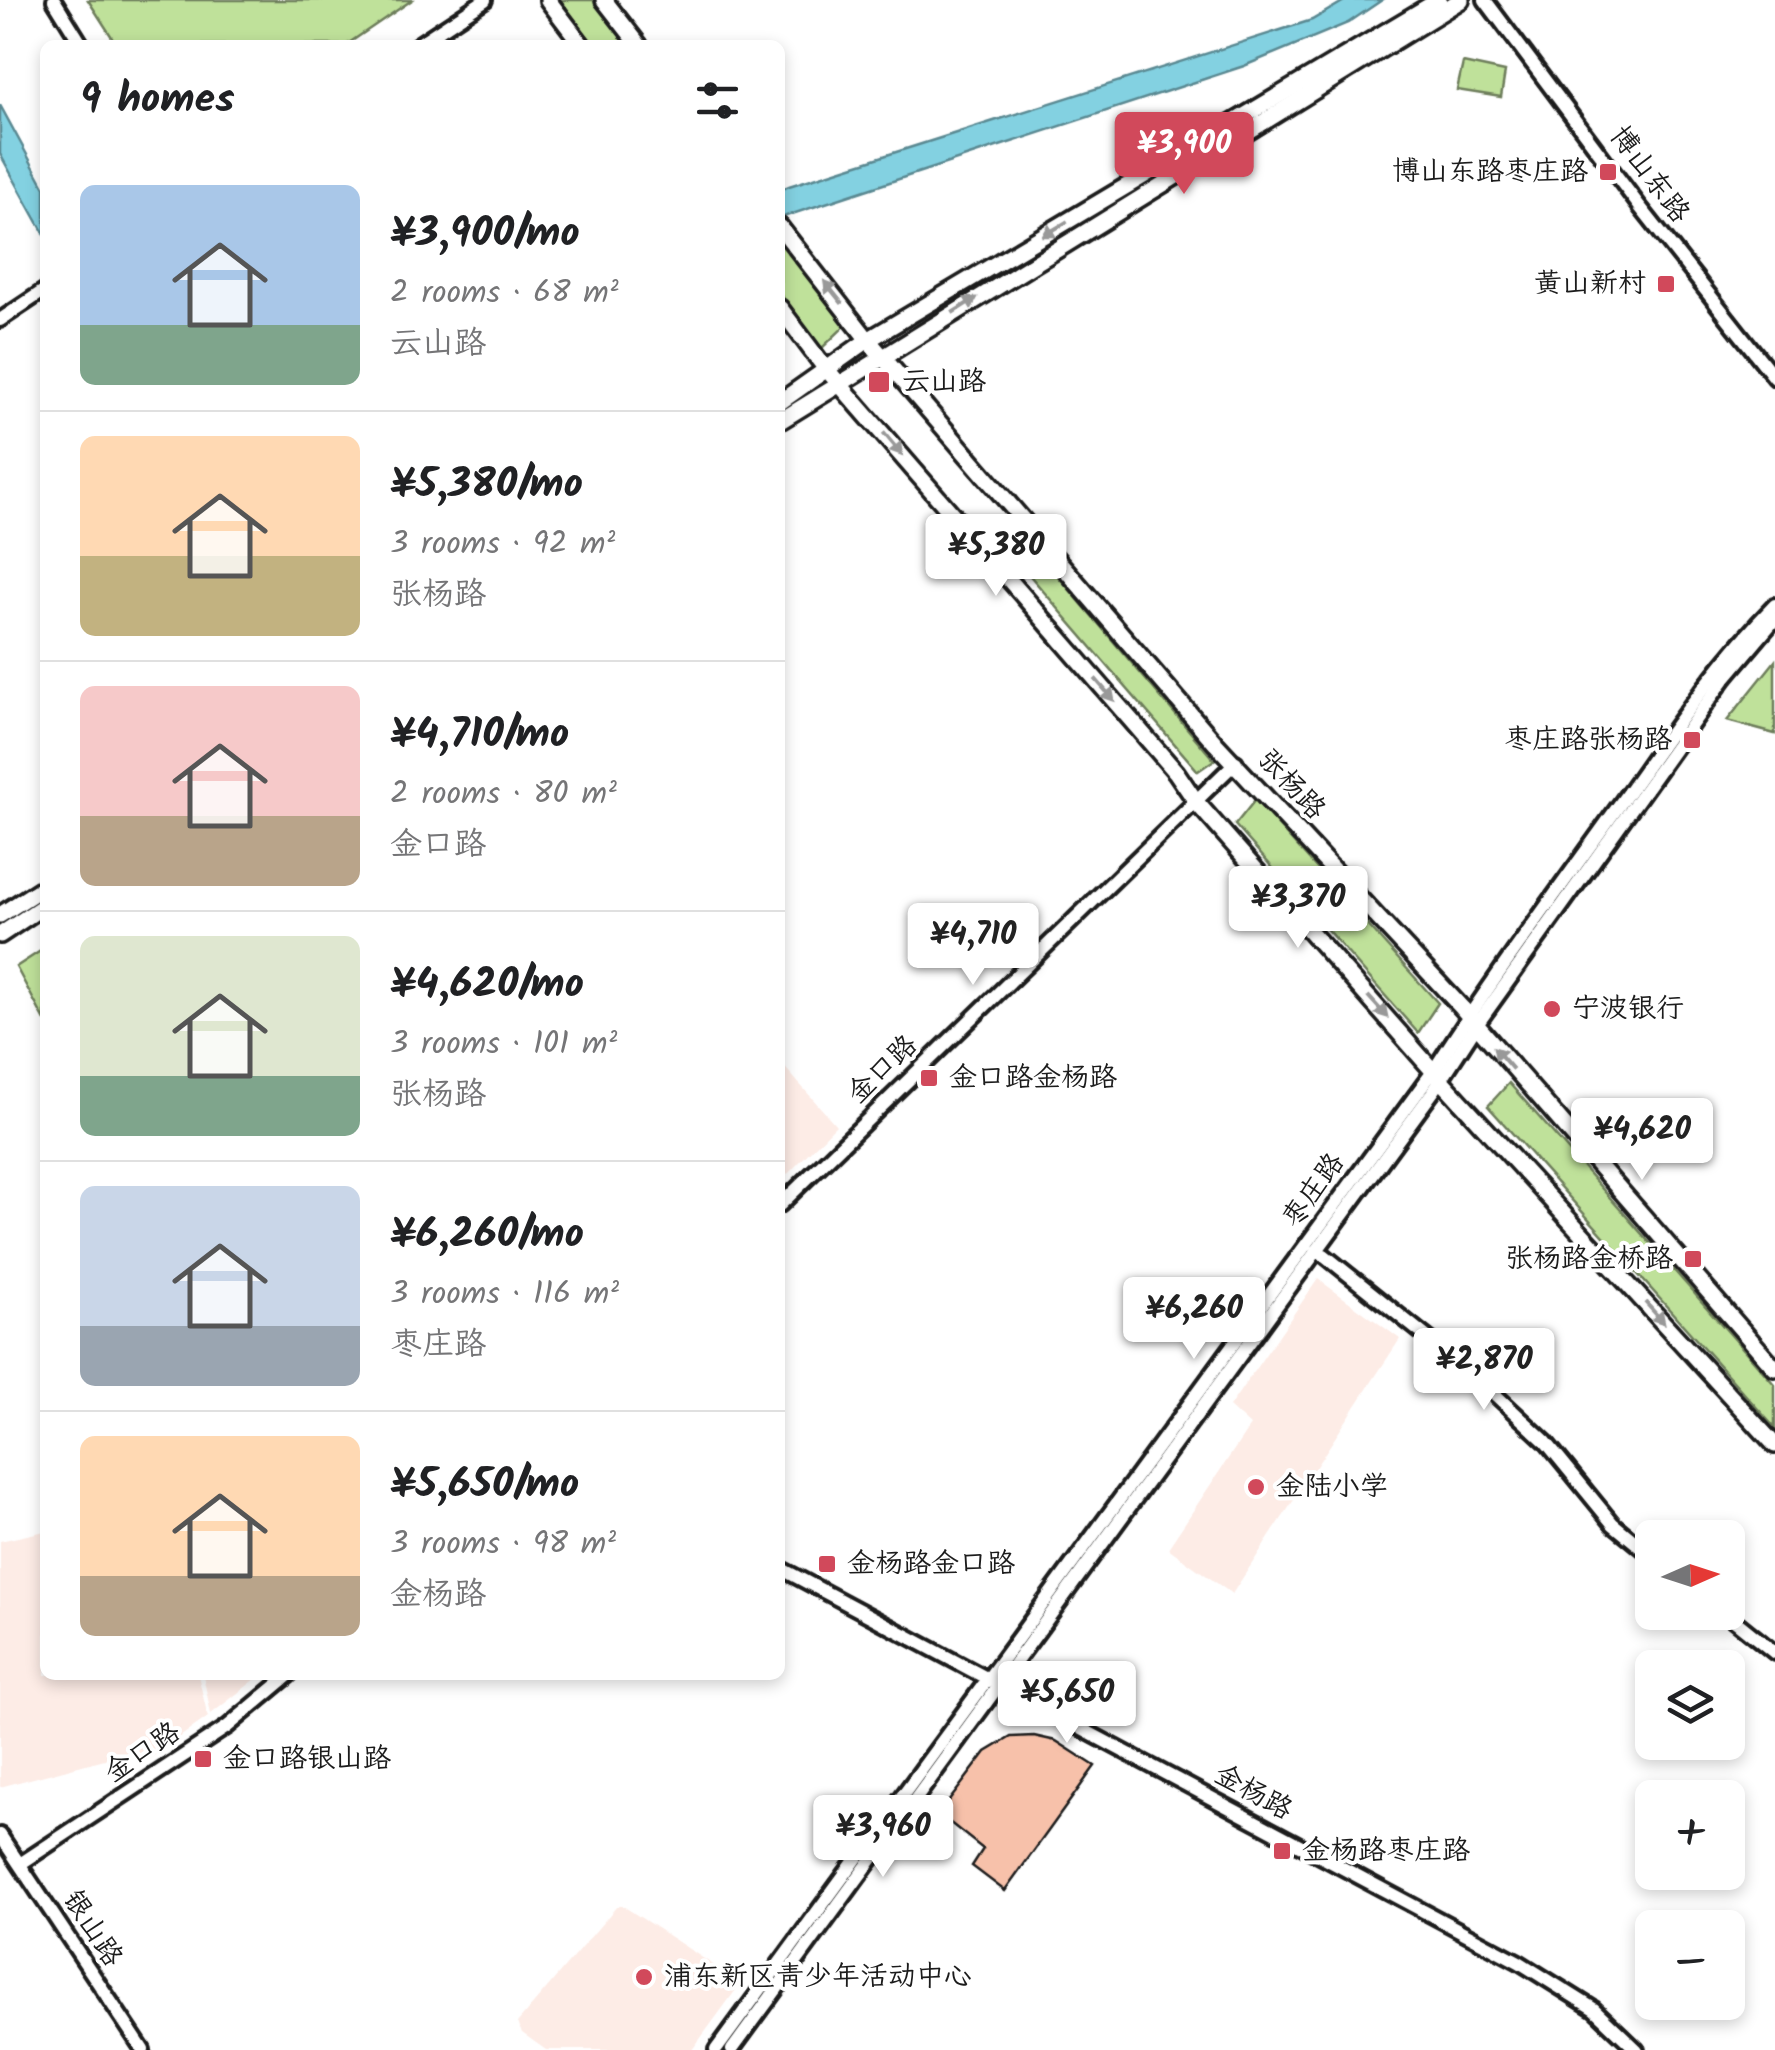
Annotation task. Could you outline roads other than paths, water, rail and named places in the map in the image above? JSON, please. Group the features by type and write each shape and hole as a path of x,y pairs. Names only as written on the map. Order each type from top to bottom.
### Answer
{"main road":[{"path":"548,0 578,40"},
{"path":"604,0 635,40"},
{"path":"785,417 834,377 868,340 1439,0"},
{"path":"785,400 882,356 1461,0"},
{"name":"张杨路","path":"785,233 868,340 1216,744 1472,1021 1775,1368"},
{"path":"785,314 834,377 1176,772 1197,803 1775,1446"},
{"path":"0,915 40,889"},
{"path":"0,935 40,908"}],"street":[{"path":"54,0 79,40"},
{"path":"425,40 485,0"},
{"name":"博山东路","path":"1485,0 1640,208 1775,378"},
{"path":"0,320 40,293"},
{"name":"枣庄路","path":"716,2050 993,1682 1438,1075 1692,703 1746,634 1775,605"},
{"name":"枣庄路","path":"1472,1021 1725,678 1775,620"},
{"name":"金口路","path":"785,1200 1236,762"},
{"path":"1324,1255 1474,1375 1546,1442 1614,1524 1635,1542"},
{"name":"金杨路","path":"785,1571 1546,1977 1594,2009 1636,2050"},
{"path":"1745,1629 1775,1653"},
{"name":"金口路","path":"20,1864 212,1737 284,1680"},
{"name":"枣庄路","path":"732,2050 993,1682"},
{"name":"银山路","path":"0,1835 143,2050"}],"water":[{"path":"1346,0 1382,0 1348,23 1244,66 785,216 785,188 789,186 1312,20"},
{"path":"0,105 40,179 40,226 0,154"}],"place":[{"name":"博山东路枣庄路","path":"1608,172"},
{"name":"黄山新村","path":"1666,284"},
{"name":"云山路","path":"879,382"},
{"name":"枣庄路张杨路","path":"1692,740"},
{"name":"宁波银行","path":"1552,1009"},
{"name":"金口路金杨路","path":"929,1078"},
{"name":"张杨路金桥路","path":"1693,1259"},
{"name":"金陆小学","path":"1256,1487"},
{"name":"金杨路金口路","path":"827,1564"},
{"name":"金口路银山路","path":"203,1759"},
{"name":"金杨路枣庄路","path":"1282,1851"},
{"name":"浦东新区青少年活动中心","path":"644,1977"}]}
